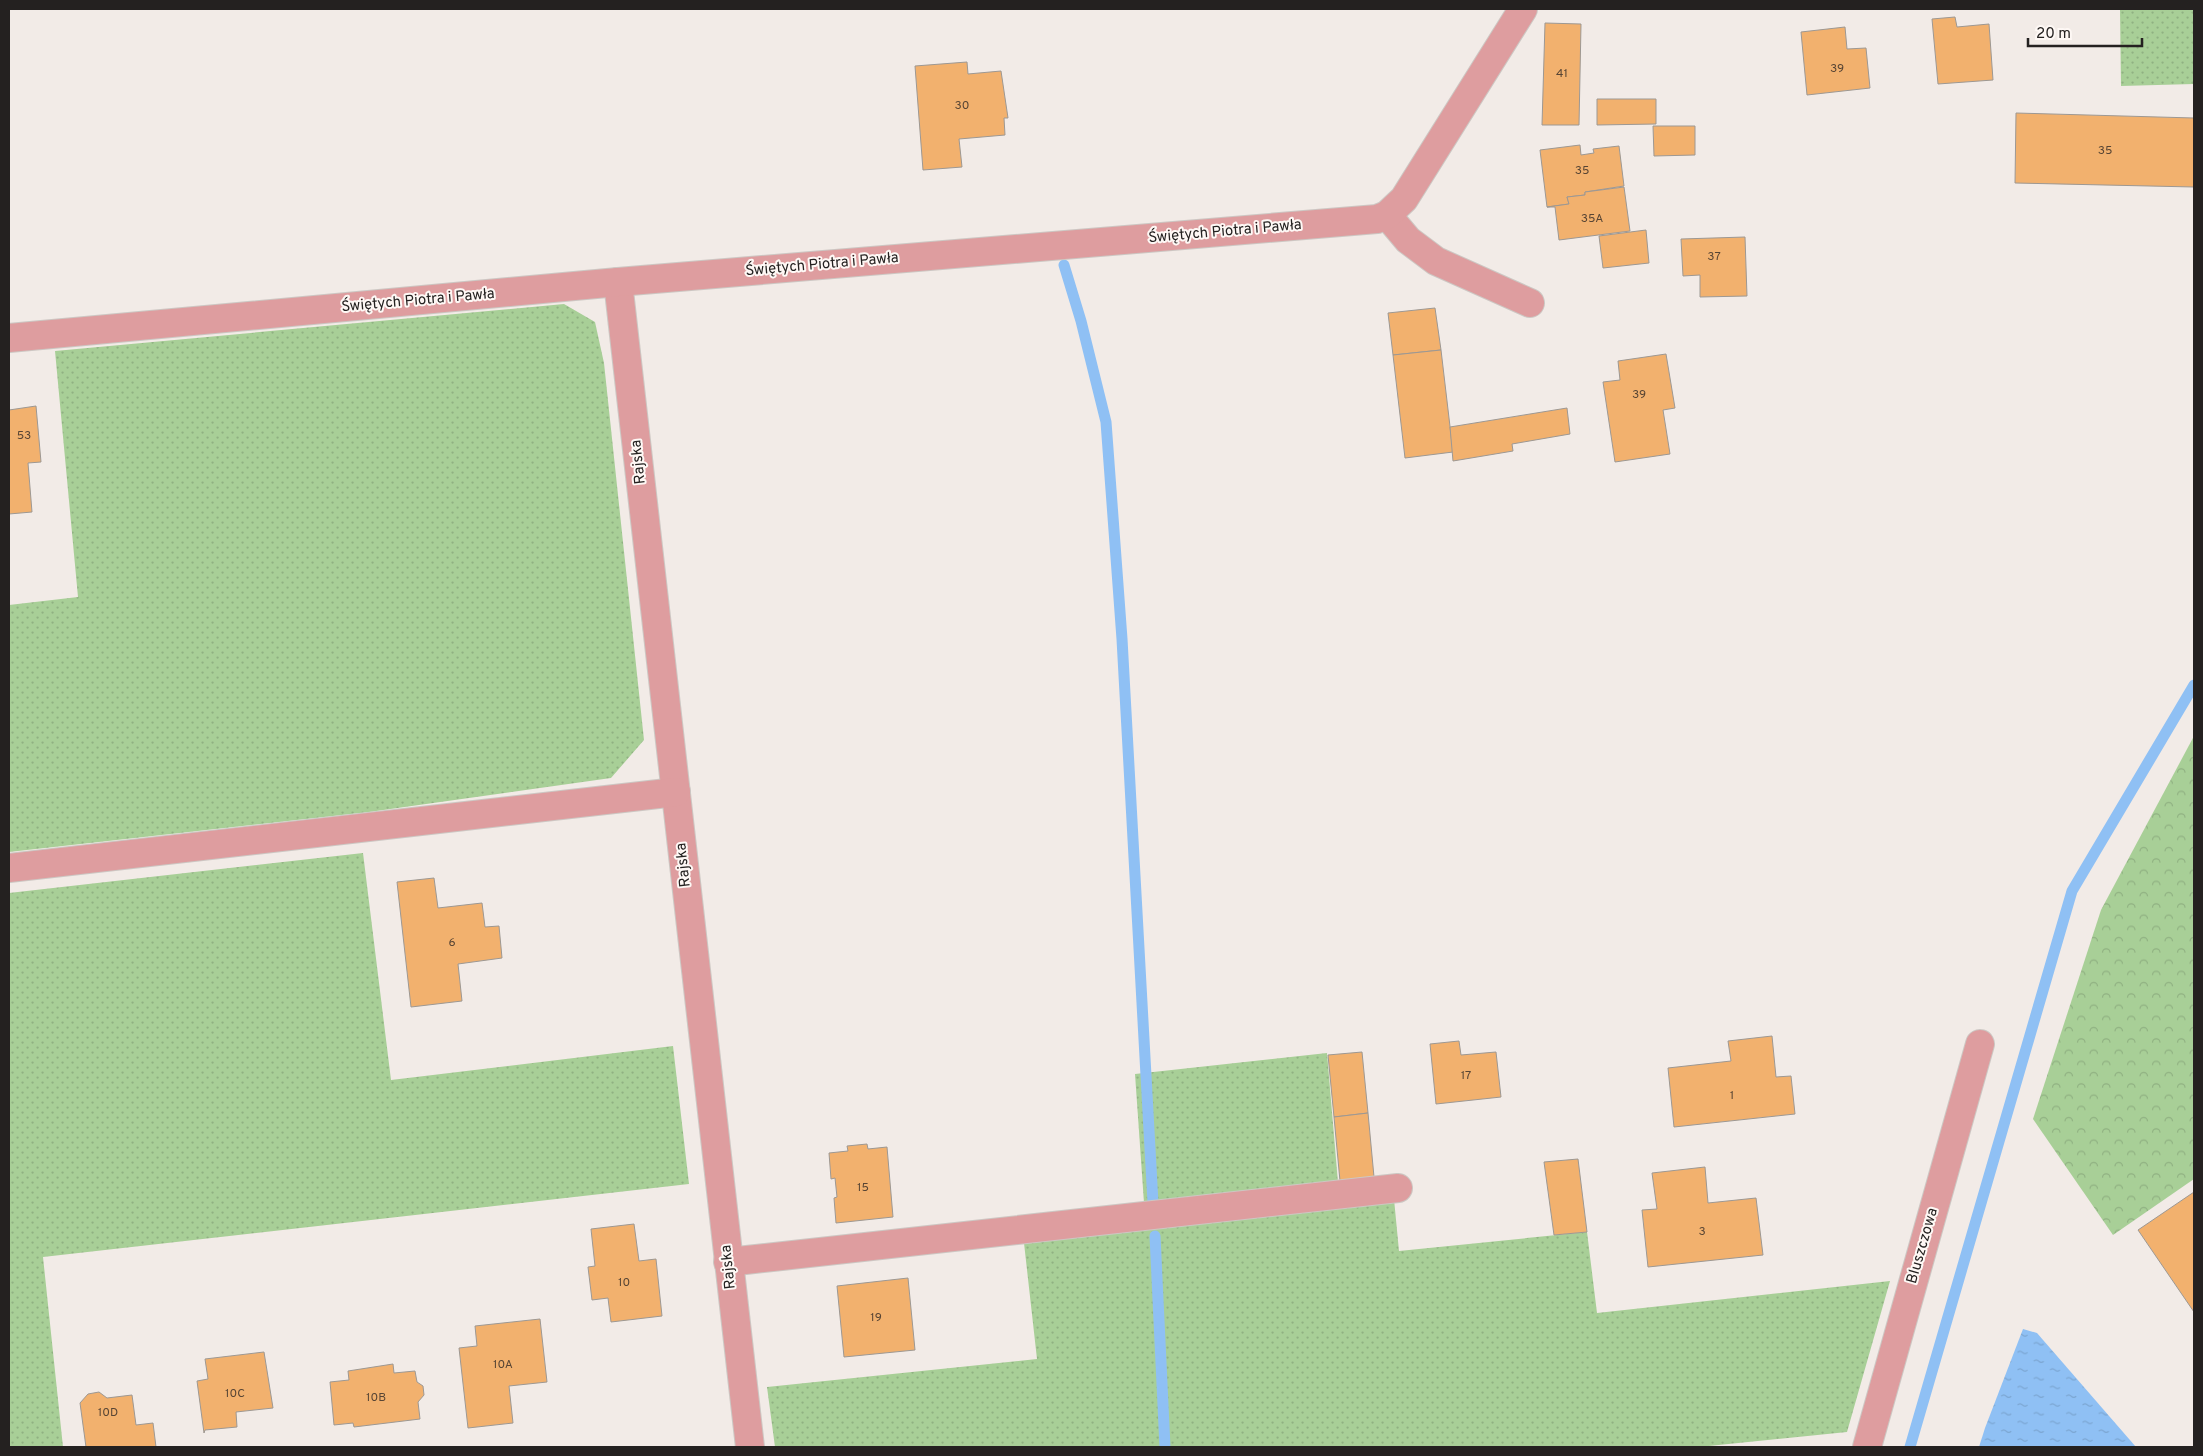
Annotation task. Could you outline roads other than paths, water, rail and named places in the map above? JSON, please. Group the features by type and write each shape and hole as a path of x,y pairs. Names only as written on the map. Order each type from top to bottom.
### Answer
{"street":[{"path":"1523,9 1404,199 1388,215 1408,240 1436,261 1530,304"},
{"name":"Świętych Piotra i Pawła","path":"9,338 618,282 1352,222 1388,215"},
{"name":"Rajska","path":"618,282 750,1447"},
{"path":"9,868 676,792"},
{"name":"Bluszczowa","path":"1867,1447 1980,1044"},
{"path":"728,1262 1398,1188"}],"water":[{"path":"2023,1329 2037,1333 2136,1447 1979,1447"}],"waterway":[{"path":"1064,265 1081,321 1106,422 1122,639 1153,1203"},
{"path":"1910,1447 2072,891 2194,685"},
{"path":"1155,1236 1165,1447"}]}
